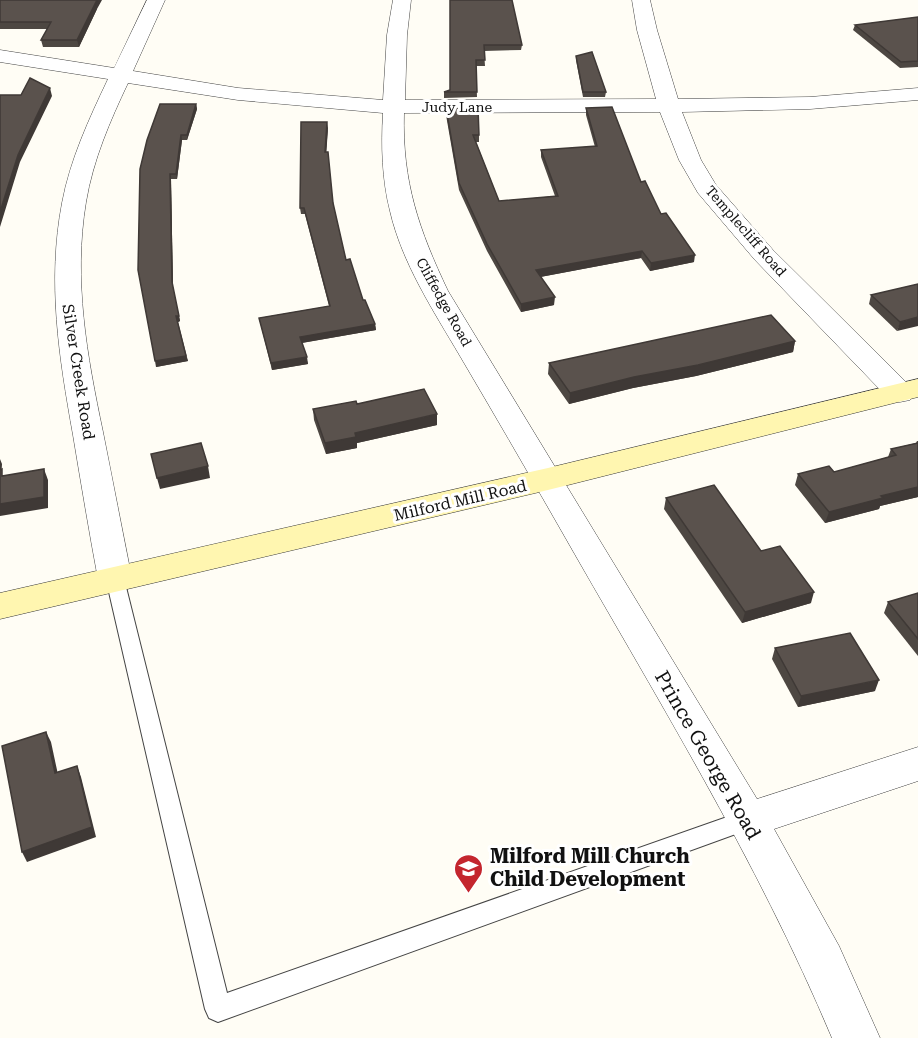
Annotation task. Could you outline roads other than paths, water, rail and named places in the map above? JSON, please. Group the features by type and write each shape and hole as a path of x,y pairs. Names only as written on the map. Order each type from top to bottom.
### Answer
{"main road":[{"name":"Milford Mill Road","path":"0,606 548,479 909,390"}],"street":[{"name":"Silver Creek Road","path":"115,579 72,350 67,294 68,244 74,201 85,160 120,76 156,0"},
{"name":"Cliffedge Road","path":"402,0 397,34 392,107 392,141 402,211 416,250 435,291 548,479"},
{"name":"Templecliff Road","path":"641,0 647,30 669,106 690,160 706,188 731,219 909,390"},
{"name":"Judy Lane","path":"0,56 238,94 392,107 810,103 918,94"},
{"name":"Prince George Road","path":"548,479 747,820 823,962 856,1038"},
{"path":"747,820 918,764"}],"lane":[{"path":"115,579 218,1010 747,820"}],"place":[{"name":"Milford Mill Church Child Development","path":"469,894"}]}
